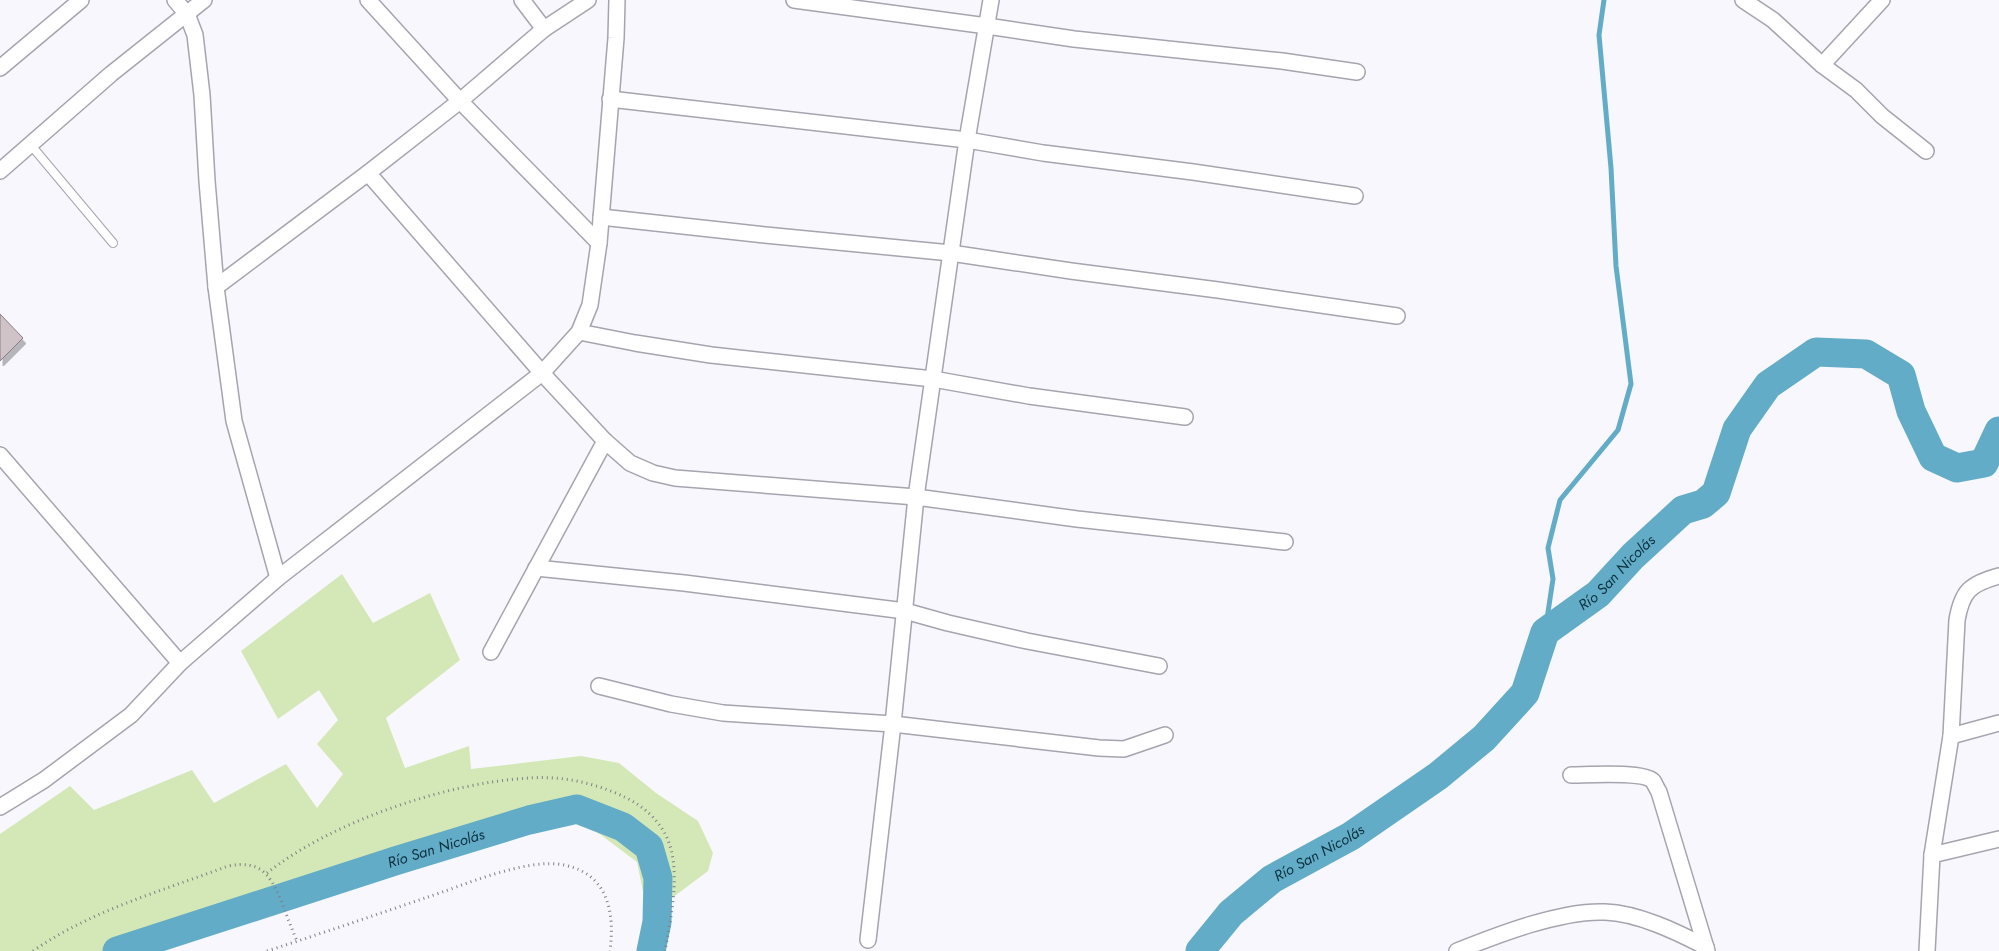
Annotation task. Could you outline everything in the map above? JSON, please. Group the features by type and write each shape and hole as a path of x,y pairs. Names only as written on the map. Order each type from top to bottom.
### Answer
{"street":[{"path":"0,68 81,0"},
{"path":"175,0 187,14 195,35 202,95 216,287 234,421 278,578"},
{"path":"0,170 111,74 204,0"},
{"path":"368,0 460,100 599,242"},
{"path":"522,0 544,29"},
{"path":"216,287 368,173 460,100 544,29 588,0"},
{"path":"0,806 44,780 131,715 180,663 278,578 542,373 579,332 590,305 599,242 617,25 617,0"},
{"path":"794,0 1074,39 1272,60 1357,72"},
{"path":"868,940 893,724 916,497 967,140 991,0"},
{"path":"1743,0 1773,20 1822,65 1856,90 1882,116 1926,151"},
{"path":"1822,65 1882,0"},
{"path":"610,99 967,140 1043,153 1193,172 1355,196"},
{"path":"368,173 542,373 605,441 630,463 653,473 675,478 916,497 1076,519 1285,542"},
{"path":"601,217 950,253 1397,316"},
{"path":"579,332 711,355 932,379 1029,396 1185,417"},
{"path":"491,652 605,441"},
{"path":"0,455 5,472 180,663"},
{"path":"536,568 684,583 905,611 956,625 1159,666"},
{"path":"1927,951 1932,854 1951,736 1957,620 1960,604 1969,589 1999,576"},
{"path":"599,686 671,704 723,714 893,724 1115,749 1129,748 1165,735"},
{"path":"1951,736 1999,723"},
{"path":"1571,775 1618,774 1647,778 1653,781 1706,949"},
{"path":"1932,854 1999,838"},
{"path":"1457,951 1542,922 1577,913 1606,912 1652,923 1706,949"}],"lane":[{"path":"30,144 114,243"}],"path":[{"path":"267,873 297,851 339,830 356,822 427,797 488,782 531,777 566,779 595,785 630,798 652,814 665,834 674,866 673,902 665,951"},
{"path":"33,951 53,937 92,916 228,866 241,864 250,864 267,873 297,941"},
{"path":"267,951 498,874 527,867 552,864 568,866 583,872 599,884 608,906 611,923 610,951"}],"green space":[{"path":"342,574 373,623 430,593 460,660 386,718 405,768 469,746 471,769 581,756 619,763 656,793 698,821 713,853 708,871 648,916 637,862 565,808 347,874 127,951 0,951 0,834 70,786 94,810 192,770 214,803 286,764 317,808 343,774 317,744 338,720 319,690 278,719 241,651"}],"building":[{"path":"0,314 23,338 0,361"}],"waterway":[{"path":"1545,632 1553,579 1548,548 1560,500 1618,430 1631,384 1616,266 1611,168 1599,35 1604,0"},
{"name":"Río San Nicolás","path":"1200,951 1231,913 1272,879 1351,836 1438,776 1484,738 1525,693 1545,632 1598,594 1633,556 1683,510 1703,504 1716,493 1737,429 1768,385 1816,352 1866,354 1901,375 1911,411 1933,457 1957,468 1984,463 1999,431"},
{"name":"Río San Nicolás","path":"117,951 395,861 529,820 577,809 623,827 649,847 658,878 657,922 651,951"}]}
